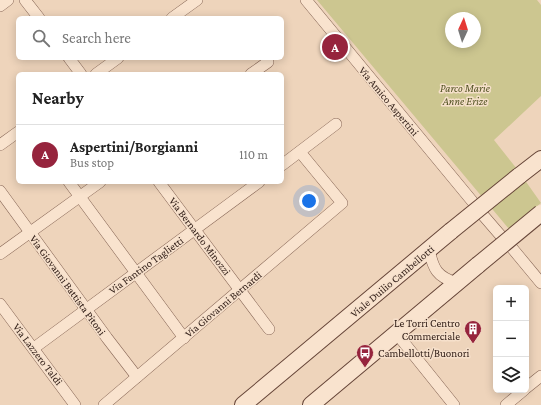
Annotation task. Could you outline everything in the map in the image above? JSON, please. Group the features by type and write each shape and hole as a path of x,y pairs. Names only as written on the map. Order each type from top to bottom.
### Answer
{"main road":[{"name":"Viale Duilio Cambellotti","path":"243,405 429,249 541,159"},
{"path":"311,405 541,213"}],"street":[{"path":"0,6 8,0"},
{"path":"25,0 37,16"},
{"path":"175,16 197,0"},
{"name":"Via Amico Aspertini","path":"306,0 472,201"},
{"path":"70,60 80,72"},
{"path":"99,72 115,60"},
{"path":"254,72 268,62"},
{"path":"284,164 336,124"},
{"path":"0,145 16,133"},
{"name":"Via Giovanni Bernardi","path":"104,405 342,203 300,152"},
{"path":"70,184 184,338"},
{"path":"0,254 97,184"},
{"name":"Via Bernardo Minozzi","path":"161,184 269,328"},
{"name":"Via Fantino Taglietti","path":"34,348 256,184"},
{"name":"Via Giovanni Battista Pitoni","path":"0,191 85,309 137,377"},
{"path":"482,214 501,236"},
{"path":"512,248 541,283"},
{"path":"429,249 436,271 445,278 457,282"},
{"name":"Via Lazzero Taldi","path":"0,304 76,405"},
{"path":"396,334 454,405"},
{"path":"529,386 541,376"},
{"path":"506,405 520,393"}],"green space":[{"name":"Parco Marie Anne Erize","path":"317,0 537,0 541,5 541,96 494,140 541,203 509,229"}],"place":[{"name":"Aspertini/Borgianni","path":"335,47"},
{"name":"Le Torri Centro Commerciale","path":"473,344"},
{"name":"Cambellotti/Buonori","path":"365,368"}]}
